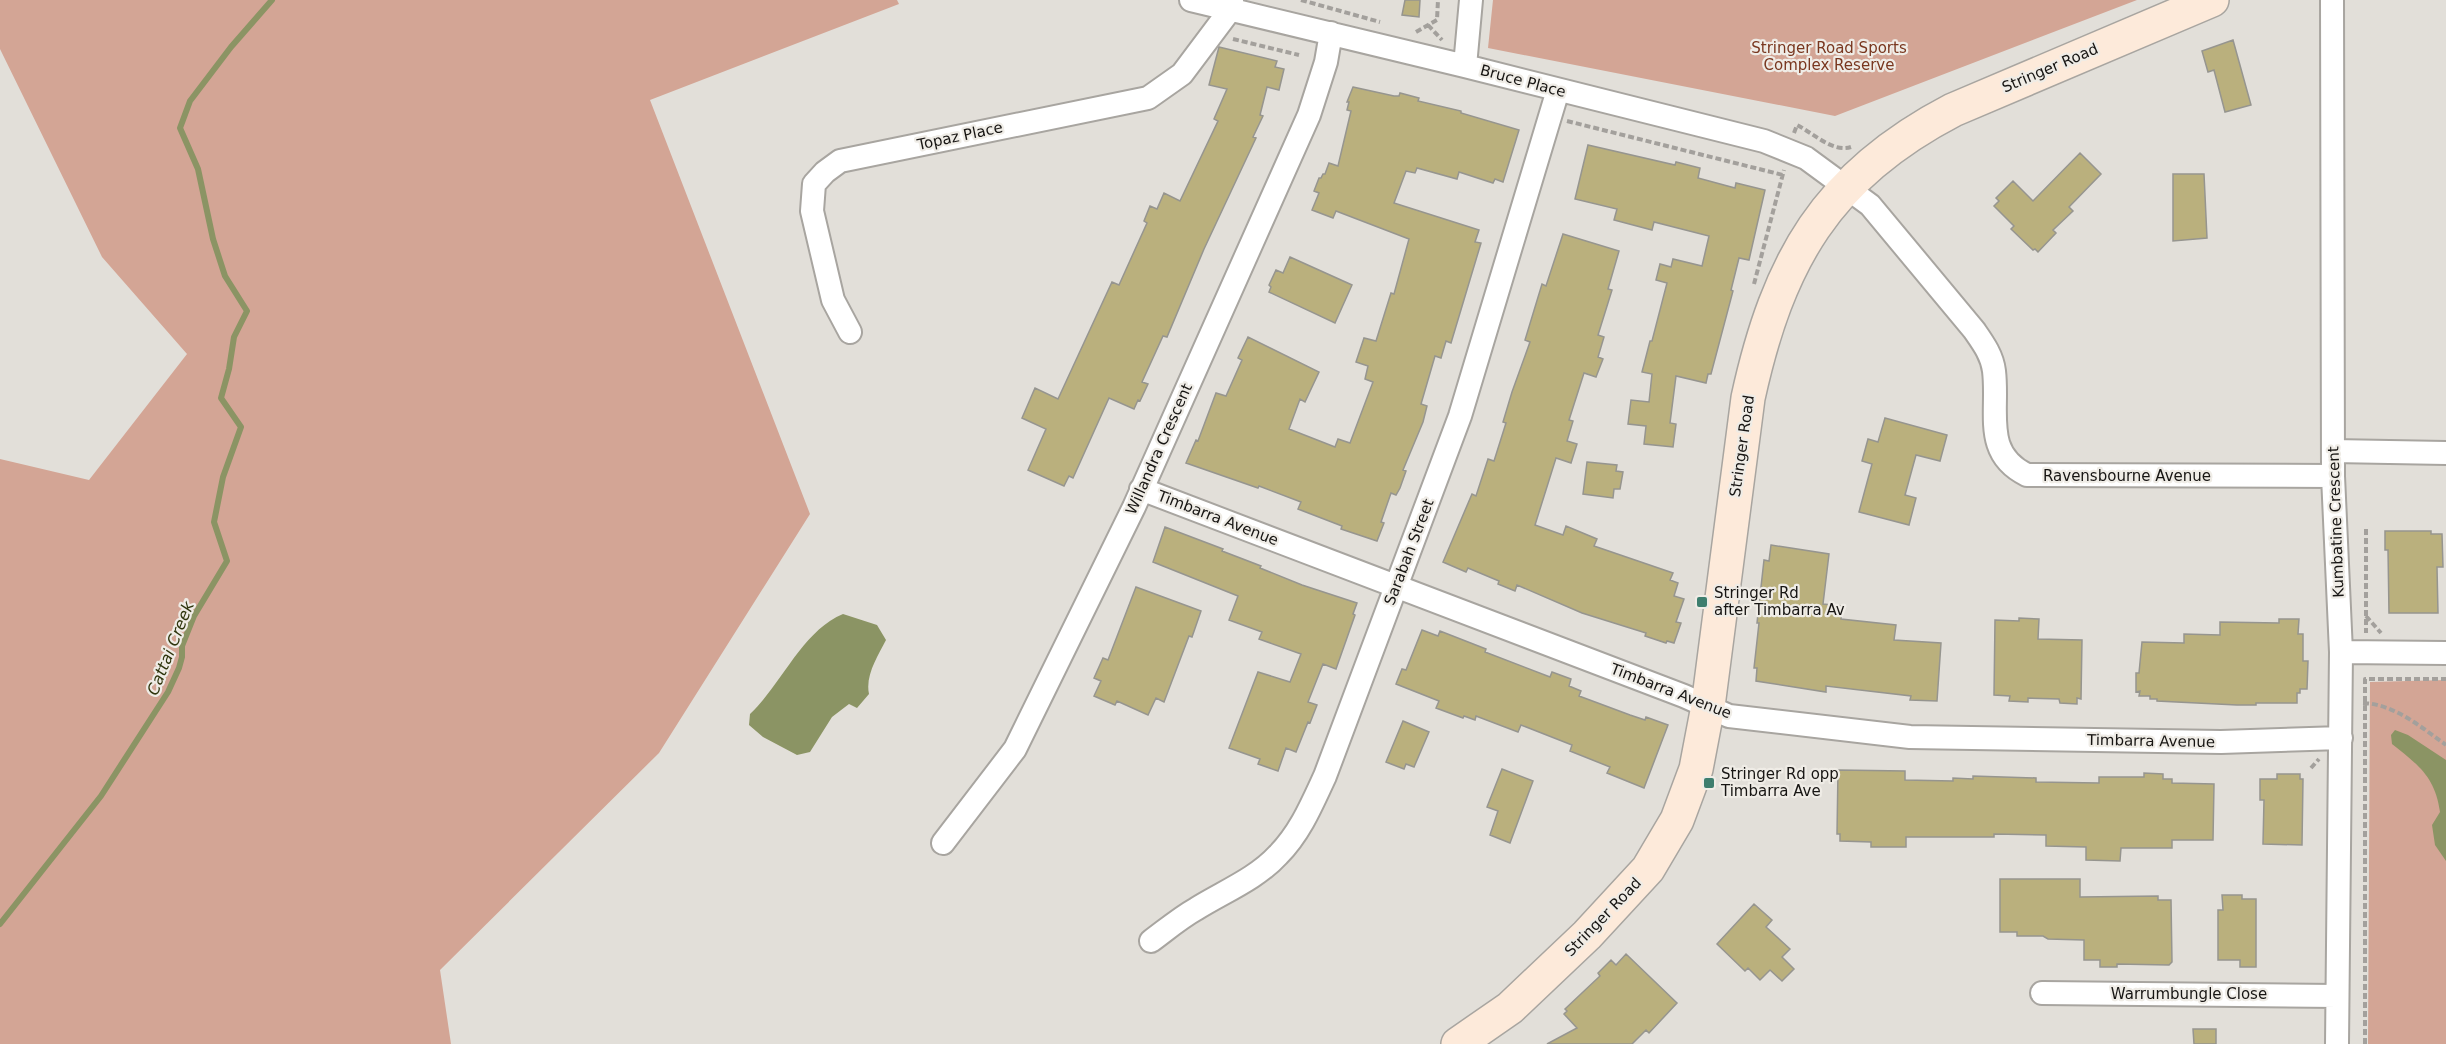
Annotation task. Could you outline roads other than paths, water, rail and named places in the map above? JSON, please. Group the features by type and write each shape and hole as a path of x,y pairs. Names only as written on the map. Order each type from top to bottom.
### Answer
{"street":[{"name":"Bruce Place","path":"1191,0 1231,5 1330,33 1764,141 1790,150 1819,166 1846,186"},
{"path":"1465,66 1471,0"},
{"name":"Stringer Road","path":"1458,1044 1492,1022 1534,987 1632,889 1648,868 1677,820 1696,769 1707,706 1748,398 1756,361 1787,273 1820,218 1846,186 1868,165 1922,126 1953,110 2212,0"},
{"name":"Kumbatine Crescent","path":"2332,0 2333,476 2341,652 2337,1044"},
{"name":"Topaz Place","path":"850,333 833,300 812,211 814,184 825,172 840,161 1148,98 1182,74 1231,5"},
{"name":"Willandra Crescent","path":"943,843 1015,749 1141,489 1309,115 1326,62 1330,33"},
{"name":"Sarabah Street","path":"1151,941 1194,910 1256,873 1277,857 1296,834 1325,776 1460,416 1558,90"},
{"name":"Ravensbourne Avenue","path":"1846,186 1870,205 1989,351 1994,370 1997,443 2004,458 2015,469 2027,475 2041,476 2333,476"},
{"path":"2333,451 2446,453"},
{"name":"Timbarra Avenue","path":"1141,489 1396,585 1729,716 1910,736 2221,742 2341,738"},
{"path":"2341,652 2446,653"},
{"name":"Warrumbungle Close","path":"2042,993 2337,996"}],"waterway":[{"name":"Cattai Creek","path":"0,924 101,796 168,692 179,668 182,646 194,616 227,561 214,522 223,477 241,427 221,398 234,337 247,311 225,276 213,239 198,169 180,128 190,101 231,47 272,0"}],"place":[{"name":"Stringer Rd after Timbarra Av","path":"1702,602"},
{"name":"Stringer Rd opp Timbarra Ave","path":"1709,783"}],"park label":[{"name":"Stringer Road Sports Complex Reserve","path":"1829,56"}]}
